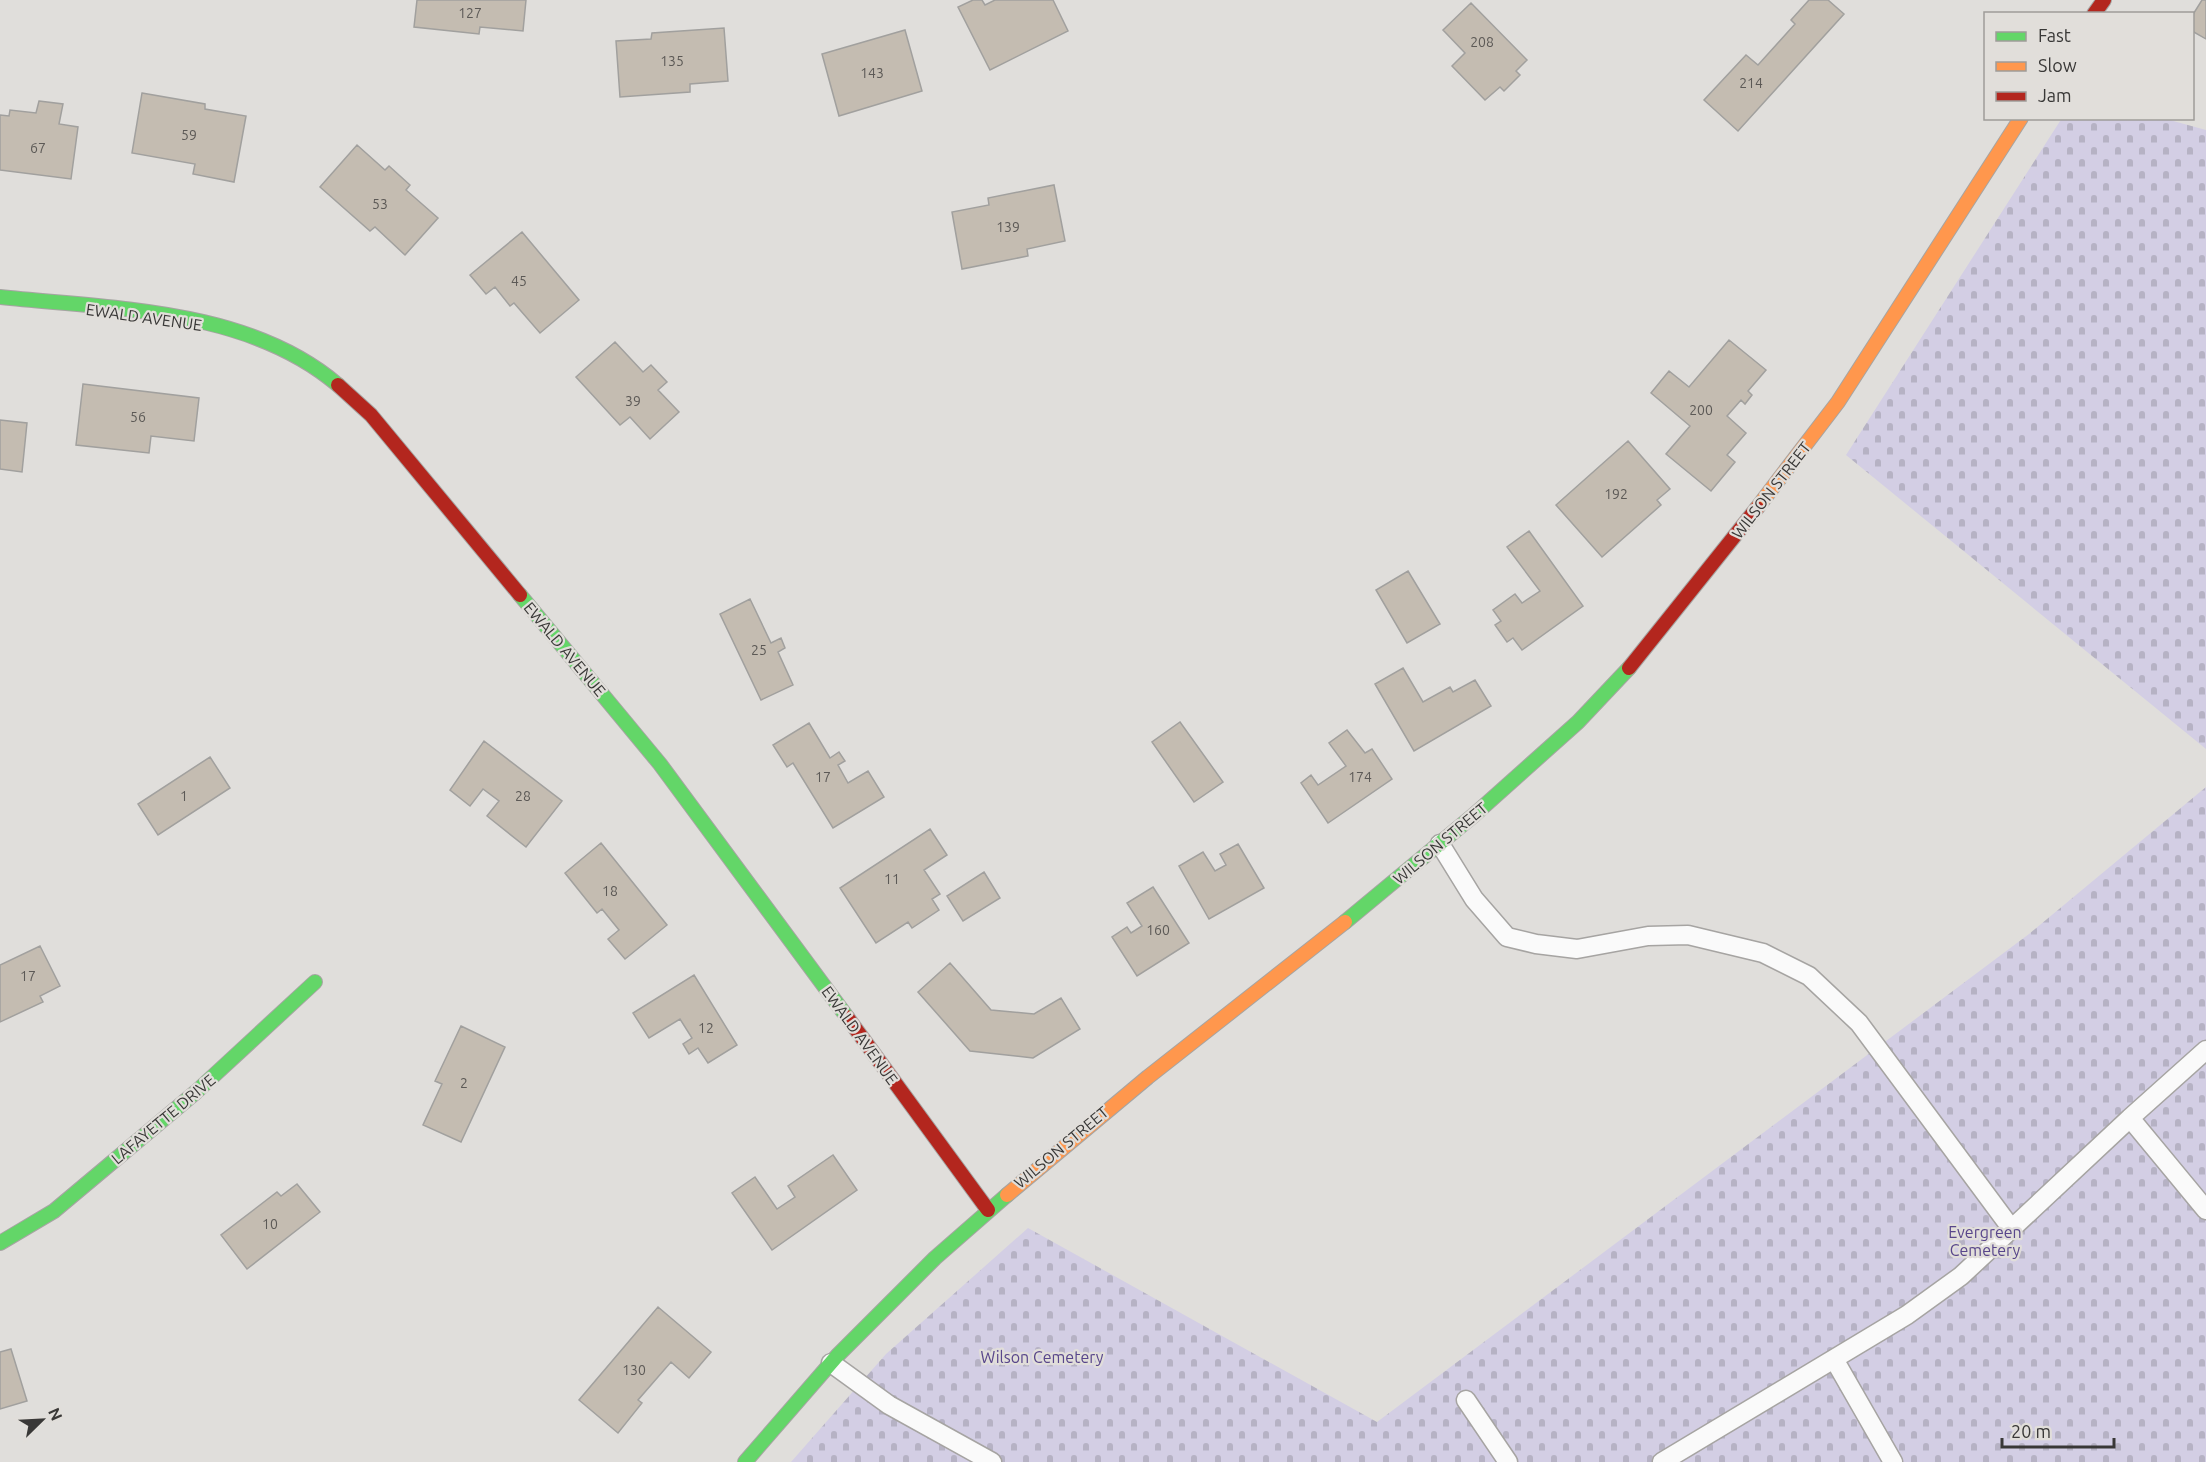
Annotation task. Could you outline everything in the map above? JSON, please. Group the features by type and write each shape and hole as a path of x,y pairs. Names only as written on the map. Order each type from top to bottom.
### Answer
{"street":[{"name":"WILSON STREET","path":"745,1462 885,1303 1021,1179 1440,844 1581,720 1639,658 1693,592 1839,401 1980,175 2020,120"},
{"name":"EWALD AVENUE","path":"0,297 181,319 265,343 300,358 328,376 371,415 660,764 988,1210"},
{"name":"LAFAYETTE DRIVE","path":"0,1243 54,1210 196,1092 315,982"}],"lane":[{"path":"1440,844 1474,898 1507,937 1536,944 1577,949 1648,936 1688,935 1763,953 1809,976 1859,1023 2011,1228"},
{"path":"1662,1462 1907,1315 1961,1276 2206,1050"},
{"path":"2130,1118 2206,1210"},
{"path":"1834,1359 1893,1462"},
{"path":"831,1363 889,1405 992,1462"},
{"path":"1466,1400 1508,1462"}],"green space":[{"path":"2061,120 2170,120 2206,130 2206,749 1846,455"},
{"name":"Evergreen Cemetery","path":"2206,787 2206,1462 791,1462 886,1354 1028,1228 1377,1422 2029,934"}],"building":[{"path":"417,0 526,0 523,31 480,27 479,34 414,27"},
{"path":"973,0 982,0 985,5 995,0 1053,0 1068,31 990,70 958,7"},
{"path":"1809,0 1828,0 1844,14 1738,131 1704,100 1746,55 1758,65 1795,24 1791,20"},
{"path":"2202,0 2206,0 2206,39 2194,32 2194,13"},
{"path":"1471,3 1527,60 1516,71 1520,75 1504,91 1500,87 1485,100 1452,66 1465,53 1443,30"},
{"path":"724,28 728,81 690,84 690,92 620,97 616,41 651,39 652,33"},
{"path":"905,30 922,91 839,116 822,54"},
{"path":"142,93 205,104 205,109 246,116 234,182 193,174 195,164 132,153"},
{"path":"39,101 63,104 59,124 78,127 71,179 0,170 0,115 9,116 10,110 36,113"},
{"path":"357,145 385,170 389,166 410,185 406,190 438,218 405,255 375,227 370,231 320,187"},
{"path":"1054,185 1065,241 1027,249 1028,256 962,269 952,212 989,205 988,198"},
{"path":"522,232 579,300 540,333 514,303 510,306 495,287 486,294 470,275"},
{"path":"1729,340 1766,370 1748,391 1752,395 1745,404 1741,400 1727,416 1746,433 1727,455 1735,462 1711,491 1666,454 1690,426 1651,393 1669,371 1689,387"},
{"path":"615,342 643,372 651,365 667,382 658,390 679,412 650,439 630,417 620,425 576,377"},
{"path":"83,384 199,398 194,441 151,436 149,453 76,445"},
{"path":"0,420 27,423 22,472 0,469"},
{"path":"1628,441 1670,489 1657,500 1661,505 1602,557 1556,505"},
{"path":"1529,531 1583,606 1522,650 1513,638 1507,642 1495,625 1501,621 1493,610 1515,594 1522,603 1540,591 1507,547"},
{"path":"1408,571 1440,624 1407,643 1376,590"},
{"path":"750,599 771,643 781,638 785,648 778,652 793,685 761,700 720,614"},
{"path":"1403,668 1423,702 1450,687 1453,692 1475,680 1491,706 1414,751 1375,684"},
{"path":"1180,722 1223,782 1194,802 1152,742"},
{"path":"809,723 830,758 839,752 845,761 838,765 848,783 868,771 884,797 833,828 793,763 787,767 773,745"},
{"path":"1347,730 1365,753 1372,749 1392,779 1328,823 1301,783 1311,775 1318,785 1346,766 1329,743"},
{"path":"484,741 562,801 526,847 487,816 499,801 483,789 470,806 450,790"},
{"path":"210,757 230,788 158,835 138,804"},
{"path":"930,829 947,855 924,870 940,894 932,899 939,910 912,928 908,922 876,943 840,888"},
{"path":"601,843 667,925 625,959 608,939 619,930 602,909 597,913 565,873"},
{"path":"1238,844 1264,888 1209,919 1179,866 1203,852 1215,871 1226,865 1220,854"},
{"path":"984,872 1000,898 963,921 947,896"},
{"path":"1153,887 1189,943 1137,976 1112,937 1127,927 1131,933 1142,926 1127,903"},
{"path":"40,946 60,986 40,996 43,1002 0,1022 0,965"},
{"path":"950,963 991,1010 1034,1014 1061,998 1080,1029 1033,1058 970,1051 918,992"},
{"path":"694,975 737,1045 708,1063 698,1048 689,1054 683,1044 692,1038 680,1019 649,1038 633,1013"},
{"path":"461,1026 505,1047 461,1142 423,1125 442,1084 435,1081"},
{"path":"833,1155 857,1190 772,1250 732,1193 755,1177 777,1209 795,1197 788,1186"},
{"path":"297,1184 320,1212 247,1269 221,1235 277,1192 281,1196"},
{"path":"658,1307 711,1352 689,1378 671,1362 638,1400 642,1403 618,1433 579,1400"},
{"path":"11,1349 27,1401 0,1409 0,1352"}],"traffic: fast":[{"path":"0,297 132,310 221,326 263,340 302,360 338,385"},
{"path":"520,595 660,764 847,1017"},
{"path":"1345,922 1474,815 1578,722 1629,668"},
{"path":"0,1243 54,1211 196,1092 315,982"},
{"path":"745,1462 837,1356 935,1258 1007,1195"}],"traffic: slow":[{"path":"1757,508 1838,402 2020,120"},
{"path":"1007,1195 1148,1077 1345,922"}],"traffic: jam":[{"path":"2095,12 2104,0"},
{"path":"338,385 371,415 520,595"},
{"path":"1629,668 1757,508"},
{"path":"847,1017 988,1210"}],"park label":[{"name":"Wilson Cemetery","path":"1042,1357"}]}
